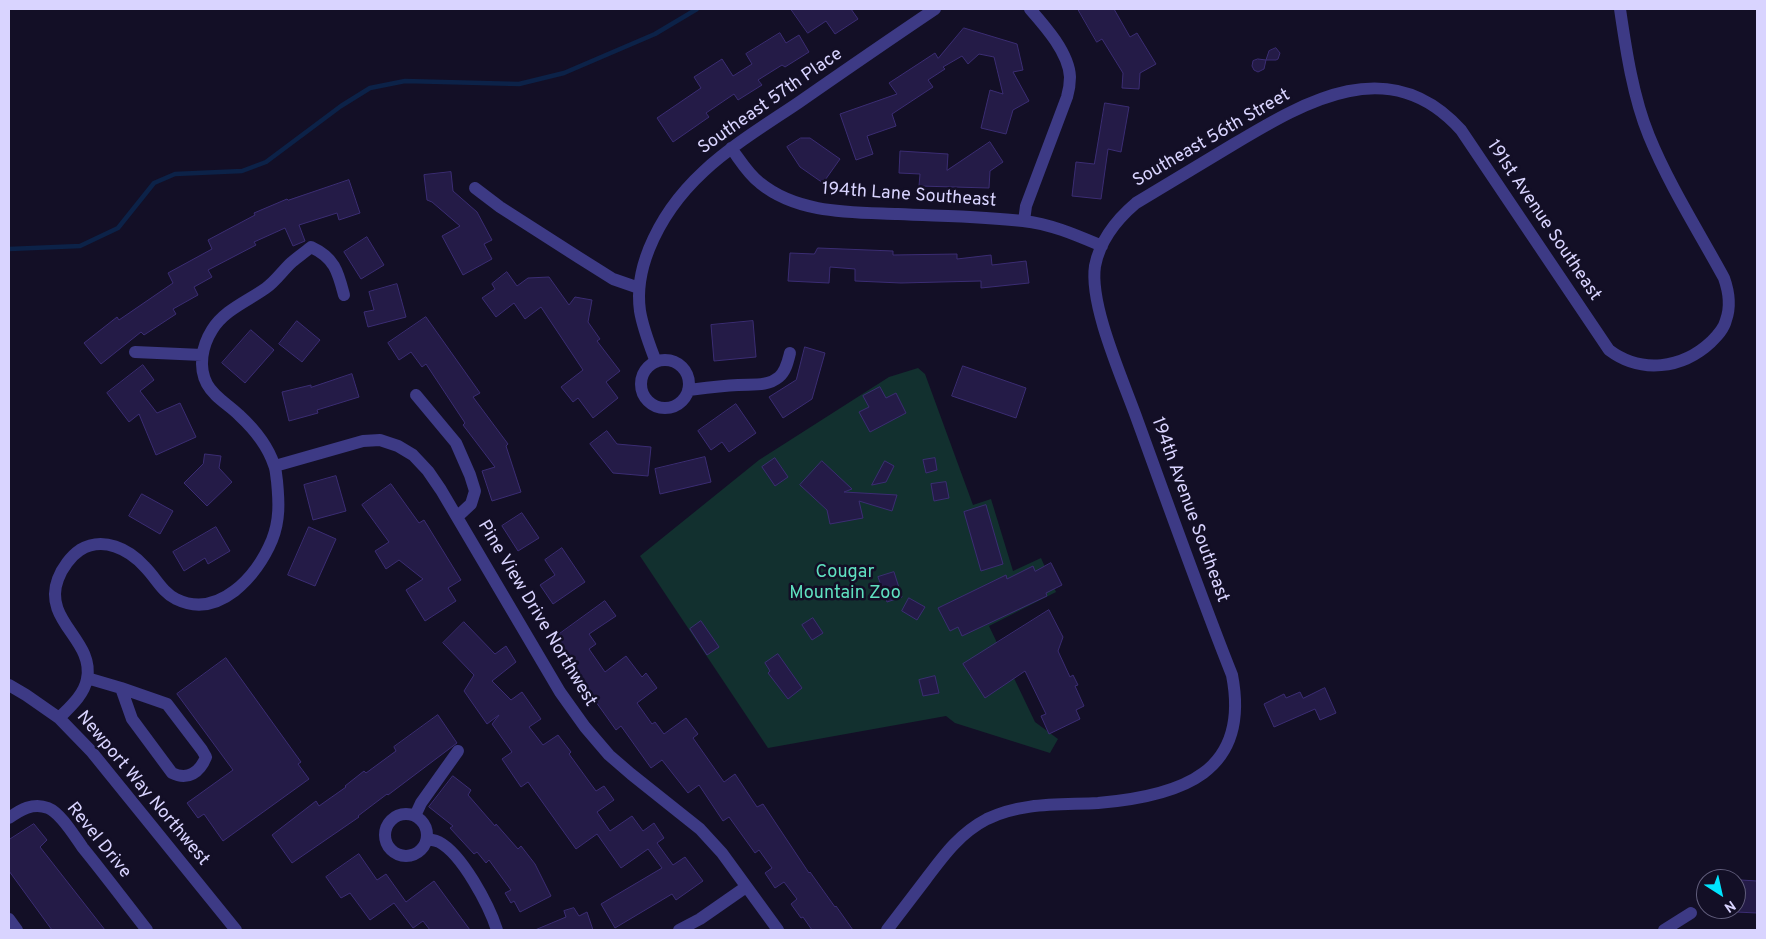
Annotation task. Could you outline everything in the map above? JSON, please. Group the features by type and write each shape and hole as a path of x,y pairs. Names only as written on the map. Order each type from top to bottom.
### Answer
{"street":[{"name":"Southeast 57th Place","path":"656,362 640,312 639,288 641,273 655,234 684,190 731,148 935,9"},
{"path":"1024,221 1026,206 1070,85 1065,58 1051,35 1030,9"},
{"name":"191st Avenue Southeast","path":"1358,89 1380,88 1402,92 1425,102 1450,118 1461,130 1609,350 1620,358 1633,363 1665,365 1683,361 1696,354 1715,338 1722,329 1726,320 1729,292 1724,278 1661,163 1648,134 1629,69 1620,9"},
{"name":"Southeast 56th Street","path":"1102,246 1120,216 1136,203 1274,120 1332,94 1358,89"},
{"name":"194th Lane Southeast","path":"731,148 760,184 778,194 817,209 1024,221 1058,227 1102,246"},
{"path":"475,188 500,207 585,262 613,278 639,288"},
{"name":"194th Avenue Southeast","path":"887,930 949,848 972,827 1004,812 1024,807 1098,802 1146,796 1168,790 1200,776 1215,764 1226,749 1232,734 1236,714 1236,696 1232,675 1164,496 1097,304 1096,266 1102,246"},
{"path":"59,718 76,700 85,687 87,678 88,664 83,651 64,622 54,597 61,571 80,551 101,544 113,545 125,550 145,566 163,590 176,599 202,605 215,603 227,597 244,584 261,562 271,541 277,524 279,508 275,466 265,446 252,429 239,414 218,397 208,385 202,372 202,355 206,341 213,329 222,318 268,287 292,262 311,247 323,252 337,270 344,296"},
{"path":"135,352 202,355"},
{"path":"688,390 741,385 752,386 767,383 779,376 787,367 790,353"},
{"path":"671,361 678,364 687,375 688,390 680,402 674,406 659,407 647,399 641,385 642,378 650,366 656,362 671,361"},
{"path":"416,395 456,443 470,475 475,491 471,504 457,517"},
{"name":"Pine View Drive Northwest","path":"275,466 363,441 380,440 398,446 413,455 432,477 560,692 585,727 609,754 631,774 700,829 722,853 778,930"},
{"path":"87,678 121,688 167,704 202,750 206,758 202,766 193,774 185,777 172,773 132,719 121,688"},
{"name":"Newport Way Northwest","path":"9,685 59,718 91,751 236,930"},
{"path":"416,816 421,803 458,751"},
{"name":"Revel Drive","path":"9,818 24,808 42,806 50,809 66,825 147,930"},
{"path":"404,814 416,816 426,826 427,839 420,851 408,856 396,854 386,844 385,830 392,819 404,814"},
{"path":"427,839 438,841 448,849 465,869 486,903 497,930"},
{"path":"680,930 700,919 746,887"},
{"path":"1664,930 1691,913"}],"green space":[{"name":"Cougar Mountain Zoo","path":"918,368 925,374 973,505 991,499 1013,571 1041,558 1056,592 989,626 1035,722 1058,739 1050,753 955,723 946,716 768,748 640,556 759,460 889,377"}],"building":[{"path":"791,9 851,9 858,19 835,34 826,21 808,33"},
{"path":"1078,9 1114,9 1130,37 1137,33 1156,64 1140,73 1139,89 1122,88 1123,73 1102,39 1097,42"},
{"path":"964,28 1017,44 1023,70 1013,72 1029,101 1013,110 1006,134 981,128 990,90 1003,94 994,57 979,54 968,64 962,56 943,67 945,69 928,80 933,87 892,114 896,126 867,136 873,154 856,160 840,114 897,94 889,83 935,53 938,58"},
{"path":"780,33 786,43 799,35 809,52 785,67 782,65 758,80 762,85 738,100 734,94 706,113 709,117 673,142 657,118 701,88 694,77 722,59 733,76 752,64 746,54"},
{"path":"1276,48 1280,53 1278,59 1266,60 1269,51"},
{"path":"1258,59 1266,60 1264,69 1258,72 1252,66 1253,61"},
{"path":"1105,103 1129,107 1121,152 1108,149 1101,199 1072,196 1076,162 1094,164"},
{"path":"801,138 810,138 840,159 823,183 800,167 787,147"},
{"path":"990,142 1003,162 990,171 989,188 919,186 920,174 899,173 900,151 948,154 947,170"},
{"path":"451,172 453,191 477,212 492,240 484,244 492,259 463,275 442,236 460,226 432,202 427,200 424,175"},
{"path":"349,180 360,213 339,220 337,213 299,225 305,241 293,246 285,228 254,242 256,245 208,270 212,277 194,287 198,295 173,309 176,314 144,335 141,332 101,364 84,343 117,317 119,320 173,283 168,273 212,249 208,240 255,215 254,213 287,199"},
{"path":"367,237 384,265 361,279 344,252"},
{"path":"818,248 893,251 893,255 957,254 957,259 991,255 992,265 1026,261 1029,283 981,288 981,281 901,283 855,281 855,269 830,267 829,283 788,281 790,253 814,254"},
{"path":"507,272 517,286 528,278 549,277 569,305 575,297 592,300 588,322 600,339 597,341 620,371 606,382 618,398 593,418 578,398 573,402 561,387 583,370 541,307 525,319 514,303 496,317 482,298 495,289 492,284"},
{"path":"397,284 406,317 368,327 364,312 374,310 369,292"},
{"path":"426,317 480,393 473,397 508,444 506,446 521,492 492,501 482,471 495,467 463,425 465,423 426,364 422,367 411,352 399,360 388,343"},
{"path":"297,321 320,340 302,362 279,344"},
{"path":"753,321 756,357 714,361 711,325"},
{"path":"251,330 274,350 245,383 222,363"},
{"path":"805,347 825,353 812,399 783,418 769,397 796,380"},
{"path":"143,365 154,380 140,391 157,413 180,403 196,437 156,455 139,414 129,422 107,393"},
{"path":"963,366 1026,388 1016,418 952,396"},
{"path":"352,374 359,397 317,410 318,413 289,421 282,392 311,385 311,387"},
{"path":"880,387 886,398 896,393 906,413 870,432 859,412 869,407 863,396"},
{"path":"736,404 756,433 729,452 722,442 711,450 698,431"},
{"path":"607,431 617,444 651,447 648,476 613,473 590,444"},
{"path":"205,454 221,456 219,468 232,482 207,506 184,483 203,464"},
{"path":"705,457 711,482 660,494 655,469"},
{"path":"775,458 788,477 775,486 762,467"},
{"path":"935,458 937,470 926,473 923,460"},
{"path":"822,461 852,489 844,492 897,495 892,511 859,501 863,518 830,524 827,510 800,485"},
{"path":"885,461 894,466 886,482 872,485"},
{"path":"336,476 346,511 313,520 304,485"},
{"path":"946,482 949,498 934,501 931,484"},
{"path":"391,484 419,523 424,520 461,580 448,588 456,601 425,621 406,590 423,579 399,560 386,569 375,551 389,542 362,505"},
{"path":"142,494 173,511 160,534 129,516"},
{"path":"986,505 1003,564 981,571 964,512"},
{"path":"522,513 539,538 518,551 502,526"},
{"path":"216,527 230,551 208,564 205,558 184,571 173,552"},
{"path":"309,527 336,539 315,586 288,575"},
{"path":"562,548 585,582 553,604 540,585 555,575 545,560"},
{"path":"1051,563 1062,585 1046,593 1047,596 962,636 958,627 950,631 938,608 1006,575 1007,579 1033,566 1035,571"},
{"path":"894,572 902,597 887,602 878,577"},
{"path":"909,598 925,607 917,620 902,611"},
{"path":"605,601 616,616 589,634 596,644 589,649 605,672 626,656 642,677 646,673 657,688 637,703 652,724 655,722 664,734 686,718 698,734 693,738 724,782 735,774 757,807 763,804 809,873 853,930 812,930 791,904 797,899 784,882 775,888 765,873 772,868 759,850 755,853 729,817 723,821 699,785 688,793 662,760 651,768 621,726 616,730 596,702 593,703 575,678 580,674 554,638"},
{"path":"1049,610 1063,637 1058,651 1070,677 1073,675 1078,685 1075,686 1084,706 1076,710 1080,719 1049,734 1041,716 1046,714 1025,671 985,698 963,664"},
{"path":"813,618 823,633 812,640 802,625"},
{"path":"701,621 719,647 707,655 690,629"},
{"path":"464,622 495,654 506,646 516,662 492,681 511,700 522,692 541,719 529,727 543,745 558,735 571,752 569,754 596,791 604,786 614,800 597,812 610,831 632,816 643,831 654,823 664,838 657,843 673,865 685,857 703,881 676,900 672,894 615,928 601,904 662,868 648,849 621,868 597,834 576,849 528,782 521,787 502,759 512,752 492,724 499,715 487,724 464,691 474,675 443,643"},
{"path":"778,654 802,688 788,699 768,673 770,671 765,663"},
{"path":"226,658 301,762 298,764 309,779 223,841 204,814 198,818 187,803 233,770 177,694"},
{"path":"935,676 939,693 923,696 919,680"},
{"path":"1325,688 1336,713 1320,720 1315,709 1274,727 1264,704 1284,694 1286,698 1300,692 1303,698"},
{"path":"438,715 457,743 359,817 292,863 272,835 316,801 319,806 346,787 364,771 366,773 396,751 394,747"},
{"path":"453,776 471,790 468,795 495,826 496,824 518,849 521,846 535,864 551,896 520,912 514,901 511,903 505,893 511,890 489,860 486,863 477,852 474,854 450,828 453,826 429,807"},
{"path":"34,824 47,840 40,847 105,930 52,930 9,871 9,840"},
{"path":"359,854 377,880 386,874 406,902 434,881 470,930 430,930 423,921 413,928 394,903 370,920 350,893 341,898 326,877"},
{"path":"1746,880 1757,881 1757,913 1746,912"},
{"path":"574,908 579,916 587,912 593,930 535,930 566,917 564,911"}],"waterway":[{"path":"9,249 80,246 118,228 154,183 175,174 242,171 266,162 341,106 370,88 405,81 519,84 564,73 655,34 697,9"}]}
